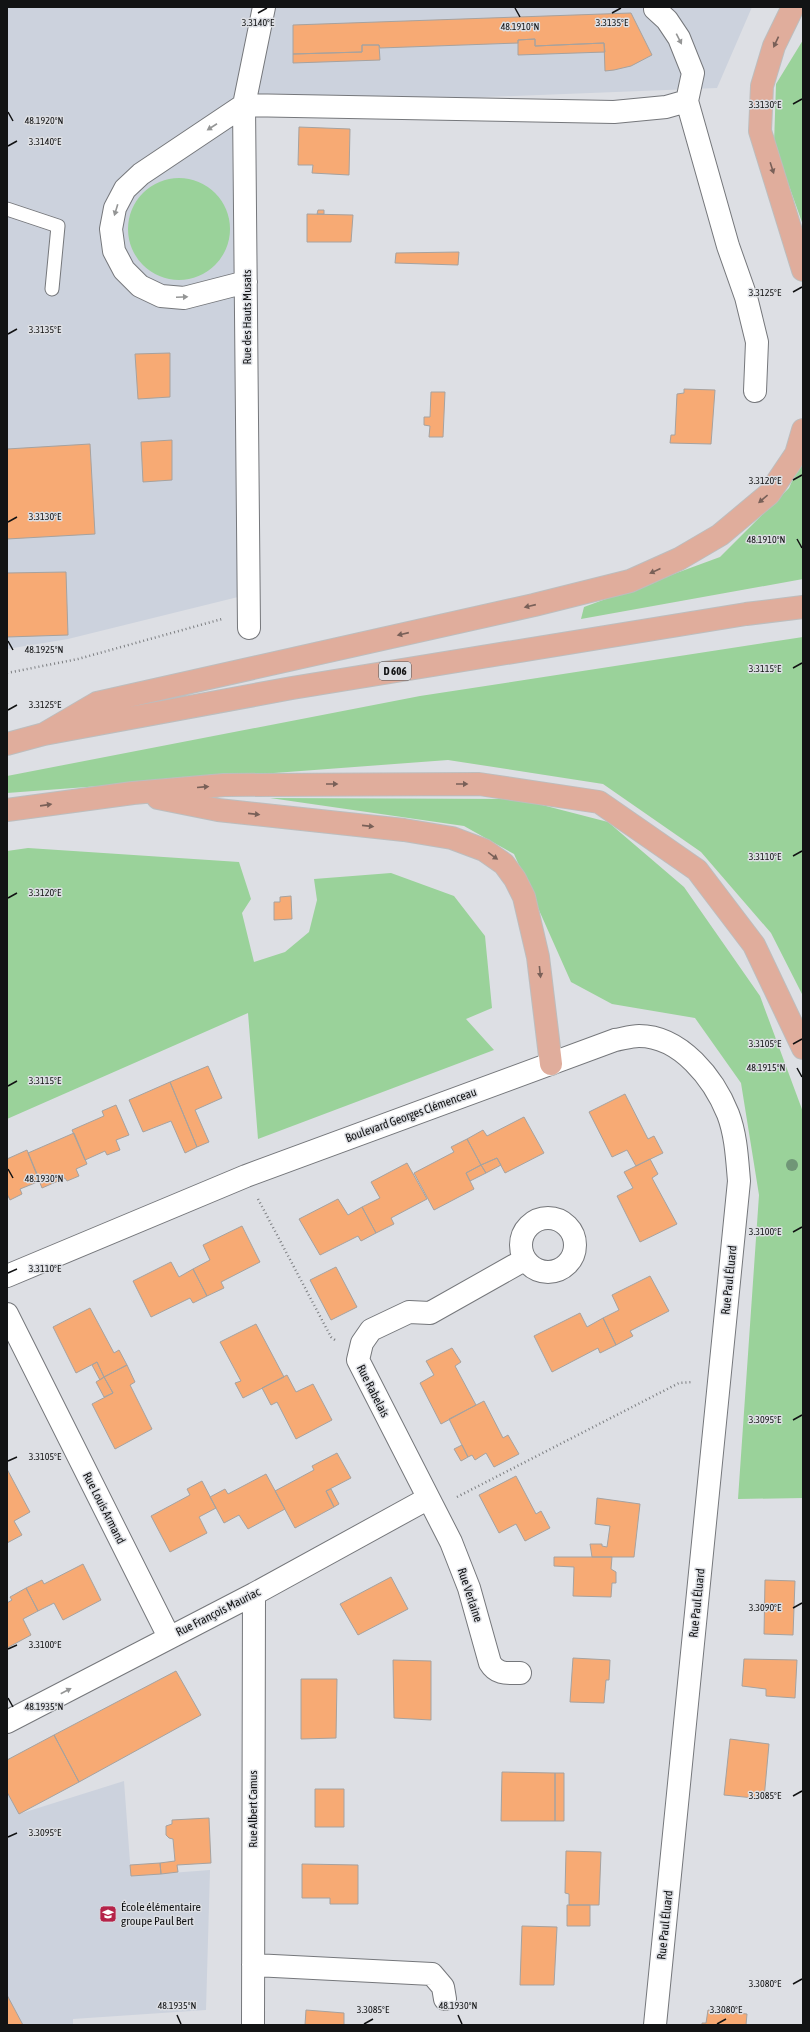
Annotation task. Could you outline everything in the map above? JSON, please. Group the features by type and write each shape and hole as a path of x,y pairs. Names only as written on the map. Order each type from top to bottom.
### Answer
{"main road":[{"path":"793,7 774,46 762,86 760,131 803,270"},
{"path":"44,734 97,703 534,605 630,581 655,571 720,535 769,494 796,454 803,430"},
{"name":"D 606","path":"7,744 44,734 292,688 746,614 803,607"},
{"path":"7,810 133,793 224,785 480,784 599,802 696,870 754,945 803,1048"},
{"path":"133,793 218,810 404,830 452,838 484,850 504,864 515,879 524,897 538,957 551,1064"}],"street":[{"name":"Rue des Hauts Musats","path":"249,618 244,105 264,7"},
{"path":"654,8 667,20 679,38 693,73 687,101 728,246 746,297 758,342 756,391"},
{"path":"246,282 184,298 161,296 140,286 124,270 114,250 111,229 115,208 125,189 141,174 244,105 614,112 666,108 687,101"},
{"name":"Boulevard Georges Clémenceau","path":"7,1276 246,1176 615,1040 639,1036 660,1040 676,1046 712,1083 728,1115 736,1147 739,1180"},
{"name":"Rue Paul Éluard","path":"655,2025 739,1180"},
{"name":"Rue Rabelais","path":"427,1499 358,1360 362,1343 371,1330 409,1312 430,1313 524,1260"},
{"name":"Rue Louis Armand","path":"7,1314 169,1637"},
{"name":"Rue François Mauriac","path":"7,1722 254,1594 427,1499"},
{"name":"Rue Verlaine","path":"427,1499 451,1542 469,1588 490,1663 494,1670 520,1673"},
{"name":"Rue Albert Camus","path":"253,2025 254,1594"},
{"path":"253,1965 432,1974 443,1987 445,1999"}],"lane":[{"path":"7,209 58,226 52,289"}],"path":[{"path":"7,673 78,659 204,626 249,618"},
{"path":"256,1195 331,1337 340,1345"},
{"path":"427,1499 444,1503 679,1383 693,1382"}],"shaded area":[{"path":"7,7 752,7 717,88 232,107 238,597 68,639 7,649"},
{"name":"École élémentaire groupe Paul Bert","path":"124,1781 131,1876 210,1870 206,2010 73,2019 73,2025 7,2025 7,1792 19,1814"}],"green space":[{"path":"803,40 803,225 774,144 776,84"},
{"path":"179,178 199,182 215,193 226,209 230,229 226,249 215,265 199,276 179,280 159,276 143,265 132,249 128,229 132,209 143,193 159,182"},
{"path":"803,456 803,579 581,619 584,607 720,557 789,488"},
{"path":"803,637 803,996 771,933 701,852 603,784 448,760 7,793 7,776 420,696"},
{"path":"270,798 519,799 608,822 684,887 760,996 803,1112 803,1498 738,1499 759,1195 741,1083 695,1018 612,1004 571,982 514,854 464,826"},
{"path":"28,848 239,862 251,899 242,913 254,962 285,952 309,932 317,900 314,879 391,873 454,896 485,936 492,1008 466,1019 494,1050 258,1139 248,1013 7,1119 7,851"}],"building":[{"path":"631,13 652,55 631,66 614,70 605,71 604,43 535,46 535,39 518,40 518,43 380,48 379,45 362,45 362,52 293,54 293,25"},
{"path":"535,39 535,46 604,43 605,52 518,55 518,40"},
{"path":"362,45 379,45 380,60 293,63 293,54 362,52"},
{"path":"299,127 350,129 349,175 312,173 313,165 298,165"},
{"path":"318,210 324,210 324,214 317,214"},
{"path":"307,214 353,215 351,242 307,242"},
{"path":"459,252 458,265 395,263 396,253"},
{"path":"170,353 170,397 138,399 135,354"},
{"path":"684,389 715,390 711,444 670,443 671,435 675,435 677,394 684,393"},
{"path":"431,392 445,392 443,437 429,437 430,426 424,425 424,417 430,417"},
{"path":"172,440 172,480 143,482 141,442"},
{"path":"90,444 95,534 7,539 7,449"},
{"path":"66,572 68,635 7,637 7,573"},
{"path":"291,896 292,919 274,920 274,902 280,902 280,897"},
{"path":"208,1066 222,1098 195,1110 209,1142 197,1147 170,1082"},
{"path":"170,1082 197,1147 185,1153 171,1121 143,1132 129,1100"},
{"path":"625,1094 648,1139 654,1136 663,1153 636,1166 627,1150 612,1157 589,1112"},
{"path":"116,1105 129,1135 116,1140 120,1150 107,1155 105,1151 85,1160 72,1130 104,1116 102,1111"},
{"path":"524,1117 544,1153 505,1173 497,1158 481,1165 467,1139 483,1130 487,1136"},
{"path":"74,1133 87,1164 76,1169 79,1176 67,1181 65,1178 42,1188 28,1153"},
{"path":"467,1139 481,1165 466,1173 474,1189 434,1210 414,1173 454,1152 451,1147"},
{"path":"27,1150 40,1181 20,1189 22,1194 10,1200 7,1194 7,1159"},
{"path":"497,1158 501,1165 486,1173 481,1165"},
{"path":"650,1159 658,1174 652,1178 677,1224 640,1242 617,1196 633,1188 624,1172"},
{"path":"407,1163 427,1199 391,1218 394,1224 376,1233 362,1207 380,1198 371,1182"},
{"path":"481,1165 486,1173 470,1181 466,1173"},
{"path":"338,1199 348,1215 362,1207 376,1233 361,1241 358,1236 320,1255 299,1219"},
{"path":"242,1226 260,1262 221,1282 224,1288 207,1296 193,1269 210,1260 203,1245"},
{"path":"171,1262 179,1277 193,1269 207,1296 193,1303 190,1298 151,1317 133,1281"},
{"path":"336,1267 357,1307 331,1320 310,1280"},
{"path":"650,1276 669,1311 630,1331 633,1336 616,1345 603,1318 619,1310 612,1295"},
{"path":"90,1308 114,1353 119,1350 127,1365 104,1377 97,1362 76,1373 53,1327"},
{"path":"580,1313 587,1327 603,1318 616,1345 600,1353 598,1348 552,1372 534,1336"},
{"path":"256,1324 284,1377 243,1398 235,1383 241,1381 220,1342"},
{"path":"452,1348 461,1362 455,1366 476,1405 441,1424 420,1383 434,1375 426,1361"},
{"path":"97,1362 104,1377 100,1380 92,1365"},
{"path":"127,1365 135,1382 130,1385 152,1429 115,1449 92,1404 113,1393 104,1377"},
{"path":"287,1375 296,1392 313,1384 332,1420 296,1439 277,1402 271,1405 262,1388"},
{"path":"104,1377 113,1393 104,1397 96,1382"},
{"path":"484,1401 503,1438 508,1435 519,1454 494,1467 486,1453 475,1460 472,1455 468,1457 449,1419"},
{"path":"462,1445 468,1457 461,1461 454,1449"},
{"path":"337,1453 351,1478 326,1491 334,1507 295,1528 275,1491 314,1470 312,1466"},
{"path":"7,1469 30,1512 14,1521 22,1535 7,1543"},
{"path":"266,1474 285,1509 248,1529 239,1515 224,1523 210,1497 225,1489 228,1494"},
{"path":"516,1476 536,1514 541,1511 550,1528 525,1541 516,1524 499,1533 479,1495"},
{"path":"202,1481 216,1508 199,1517 207,1533 170,1552 151,1516 190,1495 187,1489"},
{"path":"331,1489 339,1504 334,1507 326,1491"},
{"path":"597,1498 640,1504 634,1557 592,1557 590,1544 602,1544 602,1546 607,1547 610,1526 595,1524"},
{"path":"554,1557 612,1557 611,1569 616,1572 616,1583 612,1583 611,1597 573,1596 574,1567 554,1566"},
{"path":"83,1564 101,1600 63,1620 54,1603 38,1611 26,1588 42,1580 44,1584"},
{"path":"391,1577 408,1609 358,1635 340,1604"},
{"path":"765,1580 795,1581 793,1635 764,1634"},
{"path":"26,1588 38,1611 23,1619 31,1635 7,1648 7,1603 12,1600 10,1597"},
{"path":"573,1658 610,1660 609,1680 606,1680 604,1703 570,1702"},
{"path":"744,1659 797,1660 795,1698 766,1696 766,1689 742,1686"},
{"path":"393,1660 431,1661 431,1720 394,1718"},
{"path":"176,1671 201,1715 79,1782 54,1735"},
{"path":"301,1679 337,1679 336,1738 301,1739"},
{"path":"54,1735 79,1782 19,1814 7,1792 7,1760"},
{"path":"730,1739 769,1744 764,1799 724,1795"},
{"path":"502,1772 555,1773 555,1821 501,1821"},
{"path":"555,1773 564,1773 564,1821 555,1821"},
{"path":"315,1789 344,1789 344,1827 315,1827"},
{"path":"209,1818 211,1863 177,1865 178,1872 161,1874 160,1863 175,1861 173,1839 166,1835 166,1826 172,1824 172,1820"},
{"path":"566,1851 601,1852 599,1905 569,1905 569,1894 565,1893"},
{"path":"160,1863 161,1874 131,1876 130,1865"},
{"path":"302,1864 358,1865 358,1904 330,1904 330,1898 302,1898"},
{"path":"567,1905 590,1905 590,1926 567,1926"},
{"path":"522,1926 557,1927 554,1985 520,1985"},
{"path":"7,1995 23,2025 7,2025"},
{"path":"306,2010 344,2013 344,2025 305,2025"},
{"path":"708,2010 747,2014 746,2025 702,2025 702,2023 706,2023"}],"place":[{"name":"École élémentaire groupe Paul Bert","path":"108,1914"}]}
